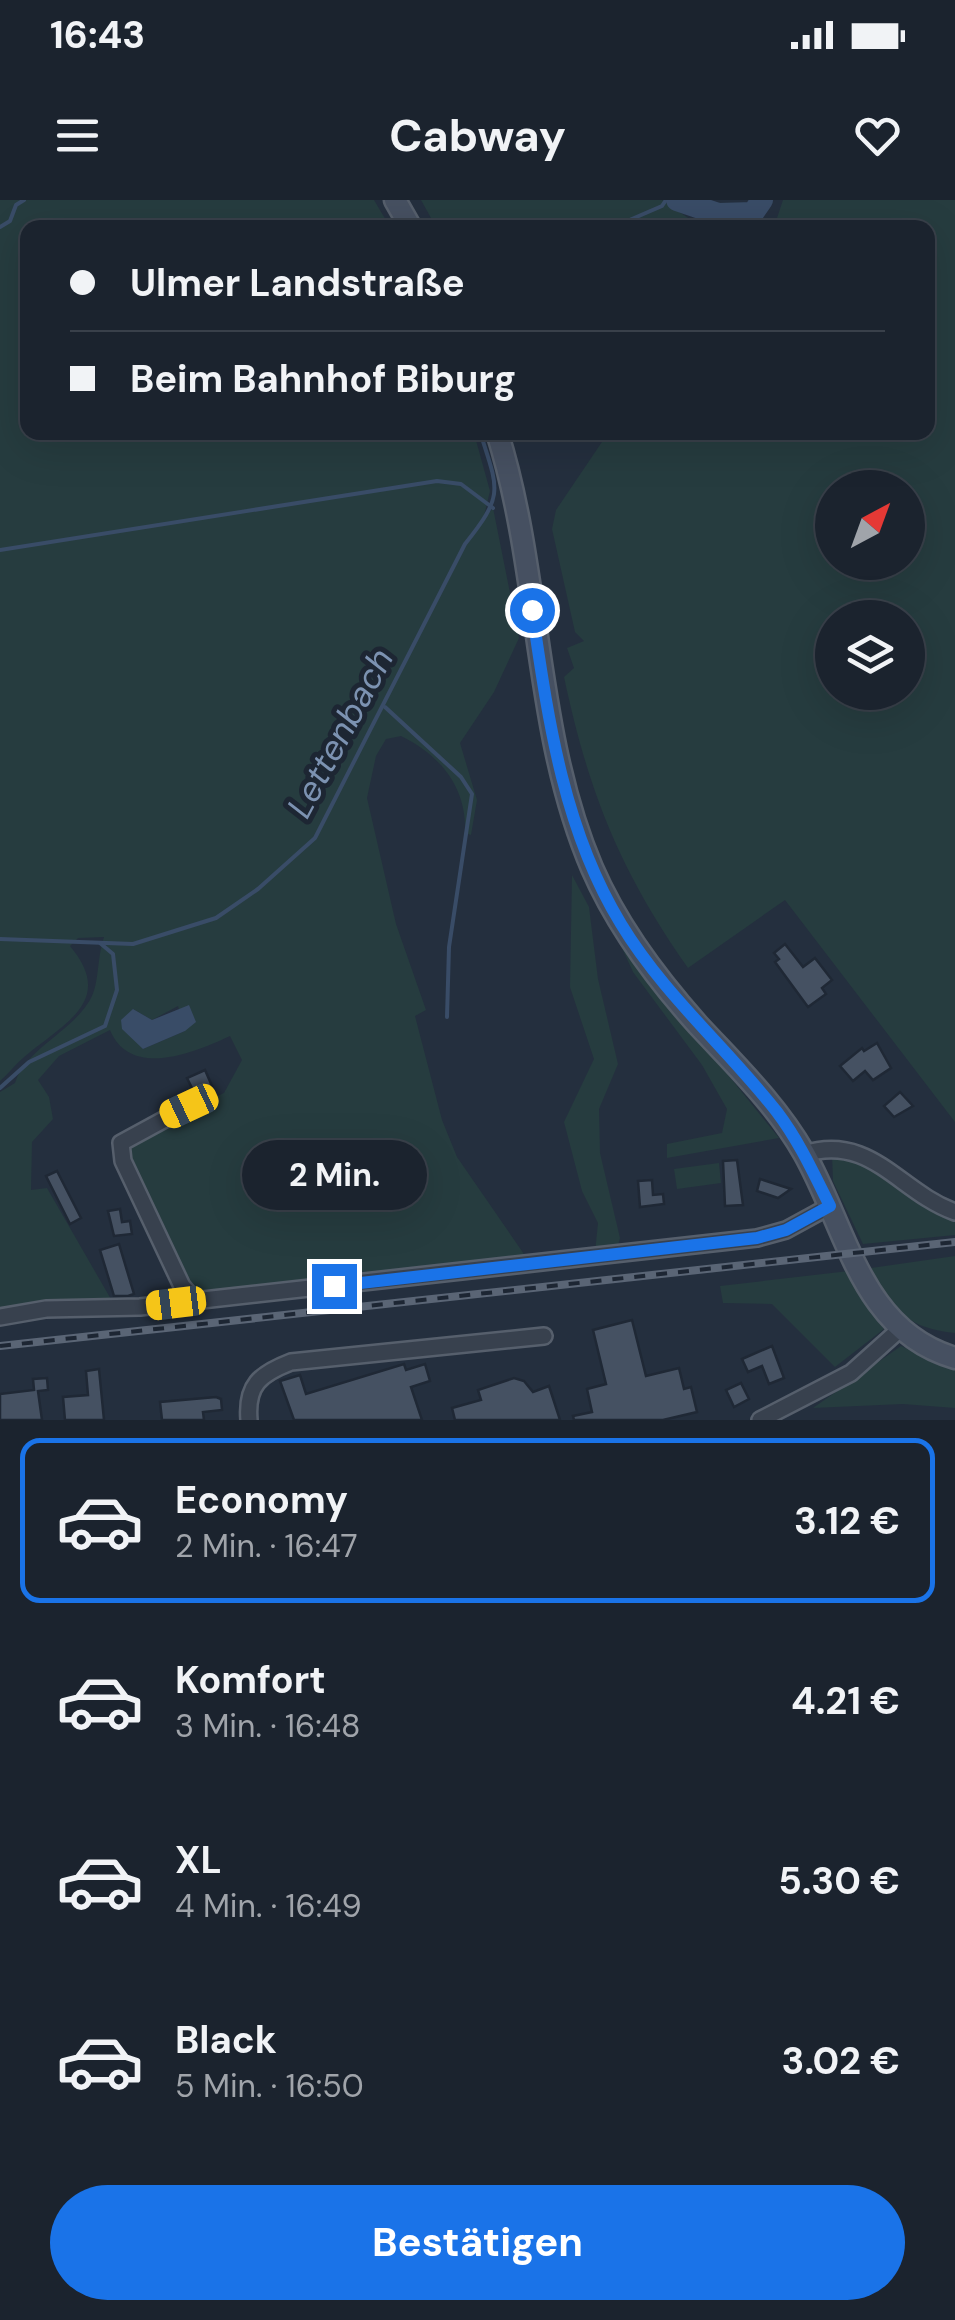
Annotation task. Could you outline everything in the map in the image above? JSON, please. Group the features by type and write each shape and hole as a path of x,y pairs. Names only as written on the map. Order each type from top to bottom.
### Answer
{"main road":[{"path":"500,440 512,479 556,761 594,871 621,925 663,984 780,1115 804,1154 876,1305 899,1330 925,1348 955,1358"}],"street":[{"path":"189,1106 121,1143 123,1162 182,1286 195,1301"},
{"path":"804,1154 828,1146 849,1150 955,1212"},
{"path":"0,1317 46,1309 140,1308 757,1238 786,1230 830,1206"},
{"path":"760,1420 852,1373 899,1330"},
{"path":"249,1420 247,1398 255,1382 265,1372 291,1362 544,1336"}],"green space":[{"path":"0,200 374,200 386,220 20,220 20,440 476,440 490,491 483,520 493,508 519,638 494,692 460,743 477,800 471,835 465,833 462,802 449,776 429,753 401,736 386,739 376,756 367,798 396,924 426,1010 415,1016 442,1120 457,1157 526,1257 198,1295 191,1289 125,1152 138,1133 224,1093 242,1060 230,1036 181,1054 147,1058 119,1045 110,1030 59,1056 38,1080 49,1097 53,1119 32,1142 31,1190 47,1188 112,1301 75,1300 0,1309 0,1092 15,1083 28,1061 88,1003 104,937 78,938 70,946 83,965 88,982 86,997 67,1022 0,1081","holes":["178,1006 185,1031 143,1049 133,1009 152,1020"]},
{"path":"421,200 662,200 691,220 432,220"},
{"path":"783,200 955,200 955,1122 785,900 688,968 625,864 584,758 564,677 574,668 567,648 584,641 575,632 552,529 556,510 603,440 935,440 935,220 776,220"},
{"path":"572,875 589,907 598,979 618,1064 599,1109 600,1153 620,1238 617,1249 595,1252 598,1223 582,1191 564,1122 594,1059 570,987"},
{"path":"617,937 779,1138 667,1158 667,1144 722,1133 727,1109 702,1065 633,972"},
{"path":"832,1154 850,1155 955,1216 955,1235 863,1244 833,1181"},
{"path":"719,1163 721,1183 677,1189 674,1169"},
{"path":"955,1256 955,1333 924,1327 903,1314 871,1268"},
{"path":"849,1271 884,1329 835,1367 772,1304 723,1303 720,1286"},
{"path":"901,1346 955,1370 955,1408 903,1404 813,1408"}],"water":[{"path":"189,1005 196,1022 185,1031 143,1049 122,1029 121,1020 133,1009 152,1020"}],"building":[{"path":"785,944 803,967 815,958 832,980 822,988 826,994 808,1007 775,962 779,959 774,953"},
{"path":"877,1043 891,1068 873,1080 865,1071 853,1081 840,1066 862,1048 864,1051"},
{"path":"205,1070 212,1086 195,1094 187,1078"},
{"path":"900,1092 913,1106 894,1117 884,1106"},
{"path":"737,1160 743,1205 725,1206 723,1161"},
{"path":"57,1171 81,1218 70,1224 46,1176"},
{"path":"760,1179 791,1189 778,1198 757,1191"},
{"path":"652,1180 653,1195 663,1194 664,1204 640,1207 638,1181"},
{"path":"120,1209 122,1222 130,1221 132,1234 114,1236 108,1211"},
{"path":"119,1244 134,1294 128,1296 114,1296 100,1250"},
{"path":"632,1320 646,1376 679,1368 684,1389 691,1387 697,1412 663,1420 574,1420 573,1416 592,1412 587,1389 606,1384 593,1330"},
{"path":"772,1346 784,1378 769,1384 762,1366 748,1372 742,1359"},
{"path":"404,1364 406,1370 425,1364 430,1381 411,1387 422,1420 294,1420 280,1381 300,1375 306,1394"},
{"path":"99,1369 104,1420 65,1420 63,1397 88,1395 86,1371"},
{"path":"47,1378 48,1390 38,1391 42,1420 0,1420 0,1394 34,1390 33,1379"},
{"path":"514,1378 524,1381 533,1392 549,1386 560,1420 455,1420 452,1408 481,1400 478,1390"},
{"path":"741,1383 749,1399 734,1407 726,1390"},
{"path":"221,1399 222,1410 203,1412 204,1420 162,1420 160,1402"}],"waterway":[{"path":"0,227 10,221 16,205 24,200"},
{"name":"Lettenbach","path":"630,220 662,206 666,200"},
{"path":"677,200 718,214 753,213 762,200"},
{"name":"Lettenbach","path":"0,939 133,944 216,918 258,889 315,838 465,544 492,503 494,480 482,440"},
{"name":"Lettenbach","path":"0,550 437,481 461,484 493,508"},
{"path":"385,707 461,777 472,794 449,947 447,1017"},
{"path":"0,1088 29,1062 105,1026 117,990 113,954 100,943"}],"railway":[{"path":"0,1346 955,1242"}],"route":[{"path":"334,1286 757,1238 786,1230 830,1206 780,1115 663,984 621,925 594,871 556,761 532,610"}]}
